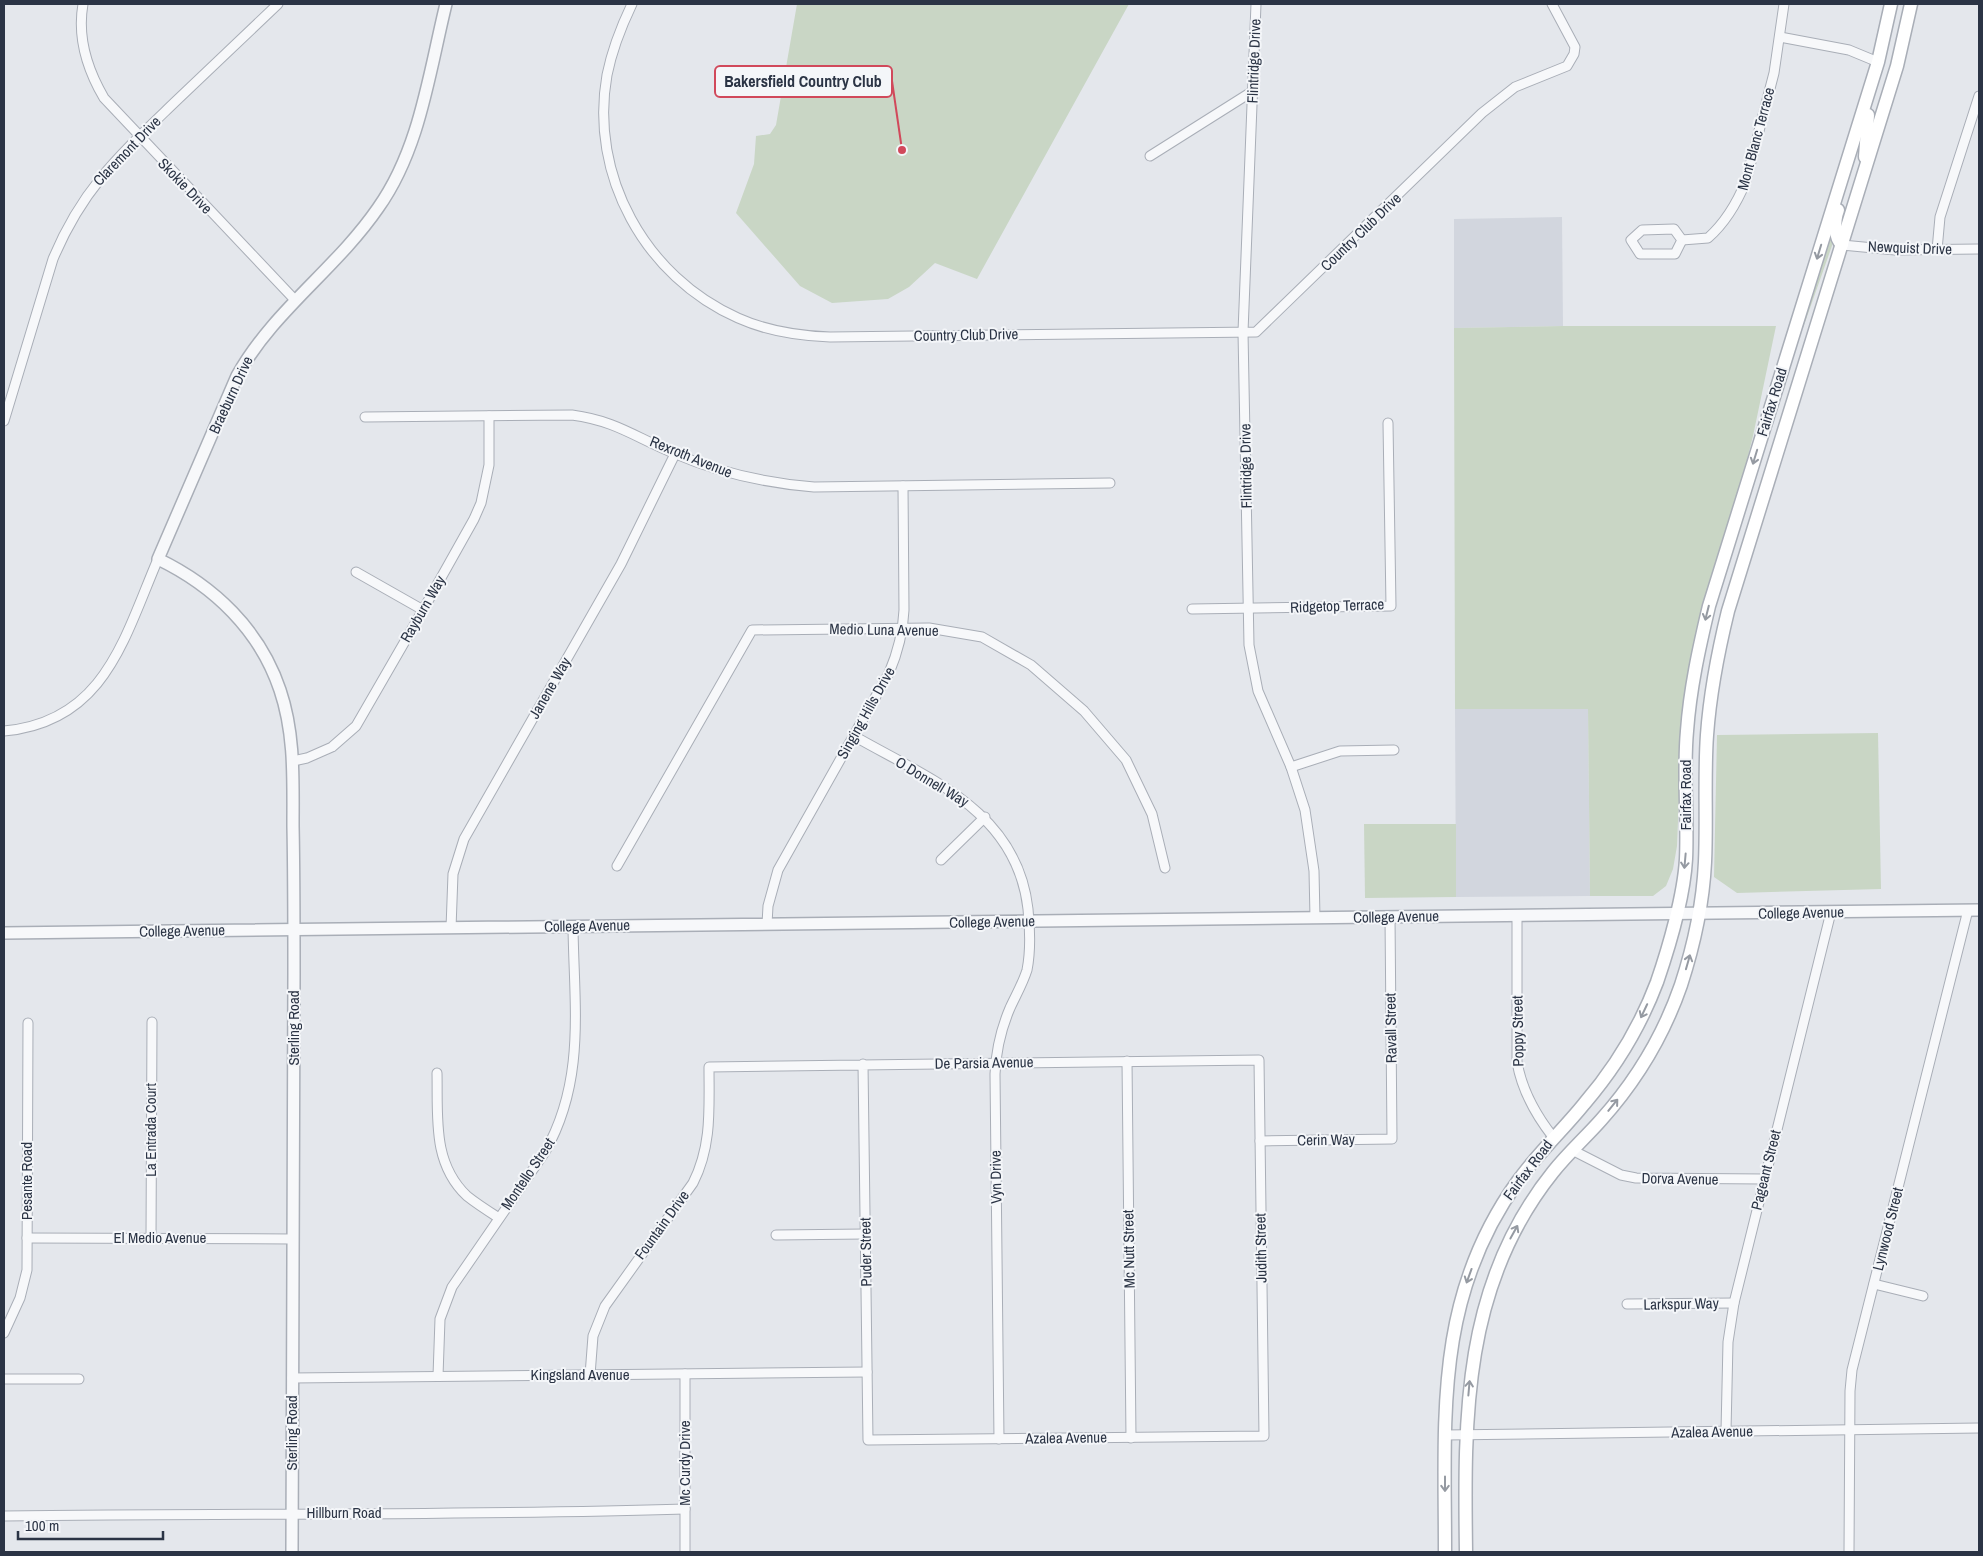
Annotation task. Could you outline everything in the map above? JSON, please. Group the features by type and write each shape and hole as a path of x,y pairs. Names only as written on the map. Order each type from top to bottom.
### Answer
{"main road":[{"name":"Fairfax Road","path":"1445,1552 1446,1388 1449,1353 1465,1286 1476,1256 1501,1206 1533,1161 1600,1085 1634,1033 1656,982 1675,915 1686,860 1687,732 1698,651 1709,606 1878,62 1891,4"},
{"name":"Fairfax Road","path":"1466,1552 1465,1436 1473,1352 1479,1324 1494,1277 1523,1216 1553,1172 1620,1096 1656,1042 1680,989 1700,915 1705,860 1707,733 1718,655 1728,611 1897,66 1911,4"},
{"path":"1866,167 1867,119 1882,67 1878,62"},
{"path":"1842,245 1838,240 1836,218 1851,165 1851,147"},
{"path":"1812,273 1814,284 1803,318 1813,338"}],"street":[{"name":"Skokie Drive","path":"83,4 81,29 83,47 94,82 113,111 295,300"},
{"name":"Claremont Drive","path":"4,421 53,259 74,213 96,182 138,137 278,4"},
{"name":"Braeburn Drive","path":"4,730 34,726 51,720 83,700 96,687 117,657 236,376 261,337 362,230 379,208 402,168 417,124 446,4"},
{"name":"Country Club Drive","path":"632,4 619,31 607,76 604,123 611,169 629,216 655,255 685,286 720,310 745,321 783,332 830,337 1256,332 1482,113 1514,87 1531,78 1561,69 1571,60 1575,46 1573,40 1552,4"},
{"name":"Flintridge Drive","path":"1256,4 1244,332 1249,645 1258,690 1291,767 1305,810 1311,840 1315,918"},
{"name":"Mont Blanc Terrace","path":"1682,240 1708,238 1730,214 1739,198 1746,181 1774,73 1784,4"},
{"path":"1780,37 1849,50 1878,62"},
{"path":"1150,156 1253,91"},
{"path":"1937,250 1940,216 1979,96"},
{"path":"1674,229 1682,240 1675,254 1640,254 1631,240 1642,230 1674,229"},
{"name":"Newquist Drive","path":"1842,245 1896,250 1979,249"},
{"name":"Rexroth Avenue","path":"365,417 572,415 590,417 624,428 675,454 736,476 781,484 814,487 1110,483"},
{"name":"Rayburn Way","path":"293,761 307,758 332,747 356,726 423,610 481,503 489,465 489,416"},
{"name":"Ridgetop Terrace","path":"1192,609 1391,606 1388,423"},
{"name":"Janene Way","path":"451,928 453,874 464,839 621,564 675,454"},
{"name":"Singing Hills Drive","path":"767,924 768,906 778,870 889,673 903,628 903,486"},
{"name":"Sterling Road","path":"158,559 190,576 215,594 242,622 260,647 273,672 287,711 293,761 292,1552"},
{"path":"356,572 423,610"},
{"name":"Medio Luna Avenue","path":"617,866 752,630 930,628 982,637 1031,665 1084,711 1126,760 1152,814 1165,868"},
{"name":"O Donnell Way","path":"854,736 960,797 985,817 1000,835 1016,863 1025,889 1030,922"},
{"path":"1291,767 1340,751 1394,750"},
{"path":"941,860 985,817"},
{"name":"College Avenue","path":"4,933 1700,915 1974,910"},
{"name":"Lynwood Street","path":"1849,1552 1852,1370 1974,910"},
{"name":"Pageant Street","path":"1726,1431 1728,1342 1734,1303 1831,912"},
{"name":"Poppy Street","path":"1517,916 1517,1062 1520,1077 1531,1107 1553,1138"},
{"name":"Ravall Street","path":"1390,917 1392,1139"},
{"name":"Vyn Drive","path":"999,1439 995,1063 1004,1024 1026,971 1030,922"},
{"name":"Montello Street","path":"438,1376 438,1337 445,1303 460,1273 545,1152 555,1135 569,1097 575,1054 573,927"},
{"name":"La Entrada Court","path":"151,1238 152,1022"},
{"name":"Pesante Road","path":"4,1333 25,1284 28,1023"},
{"name":"De Parsia Avenue","path":"709,1067 1259,1060"},
{"name":"Judith Street","path":"1259,1060 1264,1436"},
{"name":"Mc Nutt Street","path":"1127,1061 1131,1438"},
{"name":"Puder Street","path":"863,1064 868,1440"},
{"name":"Fountain Drive","path":"590,1374 592,1336 604,1306 692,1183 700,1168 708,1138 709,1067"},
{"path":"437,1073 438,1131 443,1160 462,1190 499,1218"},
{"name":"Cerin Way","path":"1260,1141 1392,1139"},
{"name":"Dorva Avenue","path":"1572,1150 1621,1175 1636,1178 1764,1179"},
{"path":"776,1235 865,1234"},
{"name":"El Medio Avenue","path":"27,1238 293,1239"},
{"path":"1874,1284 1923,1296"},
{"name":"Larkspur Way","path":"1627,1304 1734,1303"},
{"name":"Kingsland Avenue","path":"292,1378 867,1372"},
{"name":"Mc Curdy Drive","path":"685,1374 685,1552"},
{"path":"4,1379 79,1379"},
{"name":"Azalea Avenue","path":"1445,1435 1979,1428"},
{"name":"Azalea Avenue","path":"868,1440 1264,1436"},
{"name":"Hillburn Road","path":"4,1516 292,1513 502,1514 685,1509"}],"shaded area":[{"path":"1562,217 1563,326 1454,328 1454,219"},
{"path":"1455,709 1588,709 1590,896 1456,897"}],"green space":[{"path":"797,4 1129,4 977,279 935,263 909,287 888,299 832,303 800,286 736,213 754,164 756,136 770,134 776,125"},
{"path":"1834,222 1834,240 1803,328 1801,327"},
{"path":"1776,326 1753,436 1682,723 1677,846 1673,869 1666,886 1653,896 1590,896 1588,709 1455,709 1454,328"},
{"path":"1878,733 1881,889 1737,893 1714,877 1717,735"},
{"path":"1364,824 1456,824 1456,897 1365,898"}],"place":[{"name":"Bakersfield Country Club","path":"902,150"}]}
